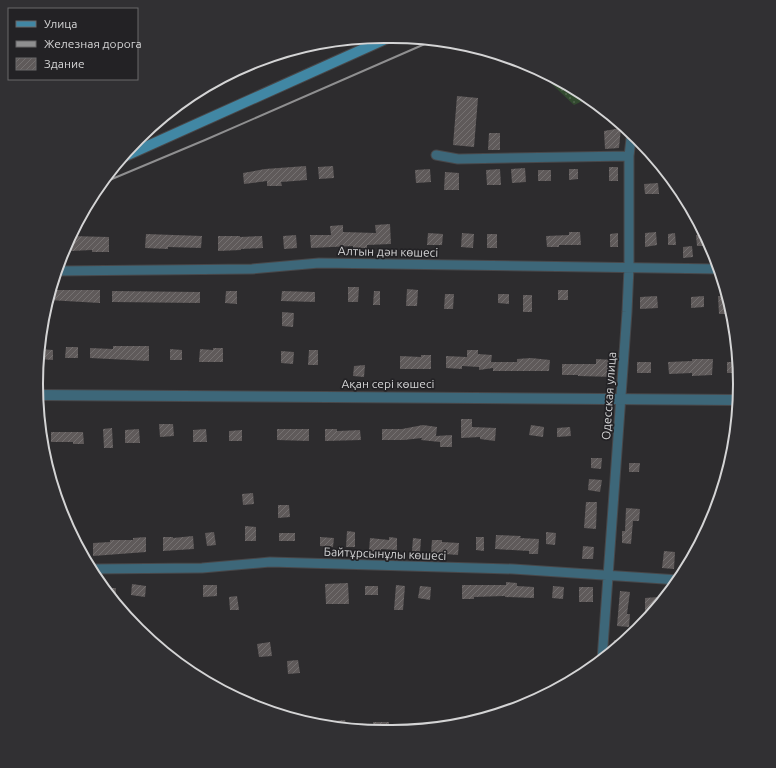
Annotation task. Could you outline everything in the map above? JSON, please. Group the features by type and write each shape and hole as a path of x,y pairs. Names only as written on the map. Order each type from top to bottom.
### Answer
{"main road":[{"path":"134,153 376,43"}],"street":[{"name":"Одесская улица","path":"602,653 629,267 629,156 631,141"},
{"path":"436,155 458,159 629,156"},
{"name":"Алтын дән көшесі","path":"62,271 252,269 319,263 713,269"},
{"name":"Ақан сері көшесі","path":"44,395 732,400"},
{"name":"Байтұрсынұлы көшесі","path":"98,569 202,568 270,562 513,569 672,579"}],"green space":[{"path":"549,81 583,101 574,105"}],"building":[{"path":"457,96 478,98 474,147 453,145"},
{"path":"618,129 621,131 619,148 605,149 604,131"},
{"path":"489,133 500,133 500,150 488,150"},
{"path":"306,166 307,180 281,182 282,186 267,186 267,181 244,184 243,173 265,169"},
{"path":"333,166 334,178 319,179 318,167"},
{"path":"609,167 618,167 618,181 609,181"},
{"path":"525,168 526,182 512,183 511,169"},
{"path":"430,169 431,182 416,183 415,170"},
{"path":"500,169 501,185 487,185 486,170"},
{"path":"569,169 578,169 578,179 569,180"},
{"path":"538,170 551,170 551,181 538,181"},
{"path":"445,172 459,173 459,190 444,190"},
{"path":"658,183 659,194 645,194 644,184"},
{"path":"390,224 391,244 367,245 367,248 353,248 353,246 311,248 310,235 331,235 330,226 343,225 343,232 376,233 375,225"},
{"path":"569,232 580,232 581,245 559,245 559,247 547,247 546,236 569,235"},
{"path":"656,232 657,245 645,247 645,233"},
{"path":"428,233 443,234 442,245 427,245"},
{"path":"462,233 474,234 473,248 461,247"},
{"path":"618,233 618,247 610,247 610,234"},
{"path":"675,233 676,245 668,245 668,234"},
{"path":"146,234 202,236 201,248 145,248"},
{"path":"487,234 497,234 497,248 487,248"},
{"path":"296,235 297,248 284,249 283,236"},
{"path":"696,235 699,235 704,246 697,246"},
{"path":"77,236 109,237 109,252 92,252 92,250 71,251"},
{"path":"218,236 262,236 263,248 218,251"},
{"path":"692,246 693,257 683,258 683,247"},
{"path":"348,287 359,287 358,302 348,302"},
{"path":"407,289 418,290 417,306 406,306"},
{"path":"57,290 100,290 100,303 54,300"},
{"path":"558,290 568,290 568,300 558,300"},
{"path":"112,291 200,292 200,303 112,302"},
{"path":"226,291 237,291 237,304 225,303"},
{"path":"282,291 315,292 315,302 281,301"},
{"path":"374,291 380,291 380,305 373,305"},
{"path":"445,294 454,294 453,309 444,309"},
{"path":"498,294 509,294 509,304 498,303"},
{"path":"523,295 532,295 532,312 523,312"},
{"path":"657,296 658,308 640,309 640,297"},
{"path":"704,296 704,307 691,308 691,297"},
{"path":"718,296 721,296 725,314 719,314"},
{"path":"282,312 294,313 293,327 282,326"},
{"path":"113,346 149,346 149,361 90,358 90,348 113,349"},
{"path":"66,347 78,347 78,358 65,358"},
{"path":"213,348 223,348 223,362 199,362 200,349 213,350"},
{"path":"45,349 53,350 53,360 44,359"},
{"path":"170,349 182,350 182,360 170,360"},
{"path":"309,350 318,350 318,365 308,365"},
{"path":"467,350 478,350 478,354 492,355 491,362 517,362 517,359 531,358 550,360 549,371 493,371 493,368 479,370 479,367 462,366 462,369 446,368 446,356 467,357"},
{"path":"281,351 294,352 293,364 281,363"},
{"path":"421,355 431,355 431,369 400,369 400,356 421,357"},
{"path":"596,359 614,360 614,377 562,375 562,364 596,364"},
{"path":"692,359 713,359 712,375 692,376 692,373 669,374 668,362 692,361"},
{"path":"637,362 651,362 651,373 637,373"},
{"path":"727,362 732,362 732,373 727,373"},
{"path":"365,365 364,377 353,376 354,366"},
{"path":"461,419 472,419 472,427 496,428 495,441 480,439 480,437 461,438"},
{"path":"159,424 173,424 174,436 160,437"},
{"path":"423,425 437,427 436,436 452,435 452,447 440,447 440,442 421,440 422,438 382,440 382,429 402,429"},
{"path":"531,425 544,427 543,437 529,435"},
{"path":"570,427 571,436 557,437 557,428"},
{"path":"112,428 113,448 104,448 103,429"},
{"path":"139,429 140,443 125,443 125,430"},
{"path":"206,429 207,442 193,442 193,430"},
{"path":"277,429 309,429 309,441 277,440"},
{"path":"325,429 337,429 337,431 360,430 361,440 325,441"},
{"path":"242,430 242,441 229,441 229,431"},
{"path":"51,432 83,432 84,444 73,444 73,442 51,442"},
{"path":"591,458 602,458 601,469 591,468"},
{"path":"629,463 640,463 639,472 629,472"},
{"path":"589,479 602,480 600,492 588,490"},
{"path":"253,493 254,504 243,505 242,494"},
{"path":"586,502 597,502 596,529 584,528"},
{"path":"278,505 289,505 290,517 278,518"},
{"path":"626,508 640,509 639,521 633,521 631,544 622,543 622,531 625,531"},
{"path":"245,526 256,527 256,541 245,541"},
{"path":"347,531 355,532 355,547 346,547"},
{"path":"214,532 216,545 207,546 205,533"},
{"path":"546,532 556,533 555,545 546,544"},
{"path":"279,533 295,533 295,541 279,541"},
{"path":"496,535 521,536 520,538 539,539 538,554 529,554 529,551 495,549"},
{"path":"193,536 194,549 163,551 163,537 173,538"},
{"path":"146,537 146,552 93,556 93,543 110,542 110,540 133,540 133,538"},
{"path":"320,537 334,538 333,547 320,546"},
{"path":"389,537 397,538 397,550 381,549 381,552 369,551 370,538 389,540"},
{"path":"476,537 484,537 484,551 476,550"},
{"path":"413,538 421,539 420,552 412,551"},
{"path":"432,540 459,543 458,555 431,553"},
{"path":"583,546 594,547 593,559 582,559"},
{"path":"664,551 675,552 674,569 662,568"},
{"path":"506,582 517,583 517,586 534,587 534,598 505,596 462,599 462,585 506,585"},
{"path":"348,583 349,604 326,604 325,584"},
{"path":"132,584 146,586 145,597 131,595"},
{"path":"203,585 217,585 217,596 203,597"},
{"path":"396,585 405,586 403,610 394,610"},
{"path":"365,586 378,586 378,595 365,595"},
{"path":"420,586 431,587 430,600 418,598"},
{"path":"553,586 564,587 563,599 552,598"},
{"path":"579,587 593,587 593,602 579,602"},
{"path":"110,588 116,588 116,595"},
{"path":"620,591 630,592 627,614 630,614 629,627 617,626"},
{"path":"237,596 239,610 230,610 229,597"},
{"path":"658,597 646,611 645,611 645,598"},
{"path":"270,642 272,656 259,657 257,644"},
{"path":"298,660 300,673 288,674 287,661"},
{"path":"345,720 346,723 339,722 333,721"},
{"path":"373,722 389,722 389,725 354,723 373,724"}],"railway":[{"path":"111,180 423,45"}]}
